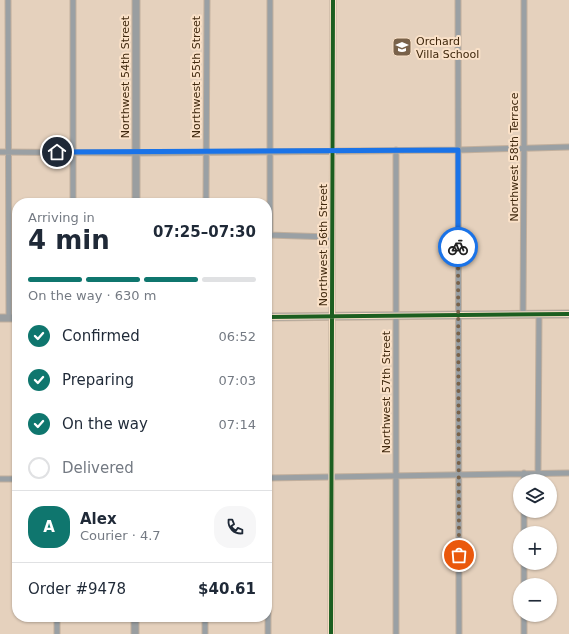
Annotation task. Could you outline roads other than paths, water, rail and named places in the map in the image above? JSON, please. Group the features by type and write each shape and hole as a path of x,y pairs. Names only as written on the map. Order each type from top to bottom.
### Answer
{"main road":[{"name":"Northwest 54th Street","path":"136,0 136,198"},
{"path":"272,317 569,314"},
{"path":"0,318 9,318"},
{"path":"135,622 135,634"}],"street":[{"path":"8,0 9,318"},
{"path":"73,0 73,198"},
{"name":"Northwest 55th Street","path":"206,198 207,0"},
{"path":"270,0 270,198"},
{"name":"Northwest 56th Street","path":"331,634 331,151 334,0"},
{"path":"458,0 459,634"},
{"name":"Northwest 58th Terrace","path":"523,314 524,0"},
{"path":"0,152 135,153 458,150 569,147"},
{"name":"Northwest 57th Street","path":"396,150 396,634"},
{"path":"272,235 331,236"},
{"path":"538,473 540,314"},
{"path":"272,478 569,473"},
{"path":"0,479 12,479"},
{"path":"57,622 57,634"},
{"path":"205,622 205,634"},
{"path":"268,622 268,634"},
{"path":"524,622 524,634"}],"place":[{"name":"Orchard Villa School","path":"402,47"}]}
